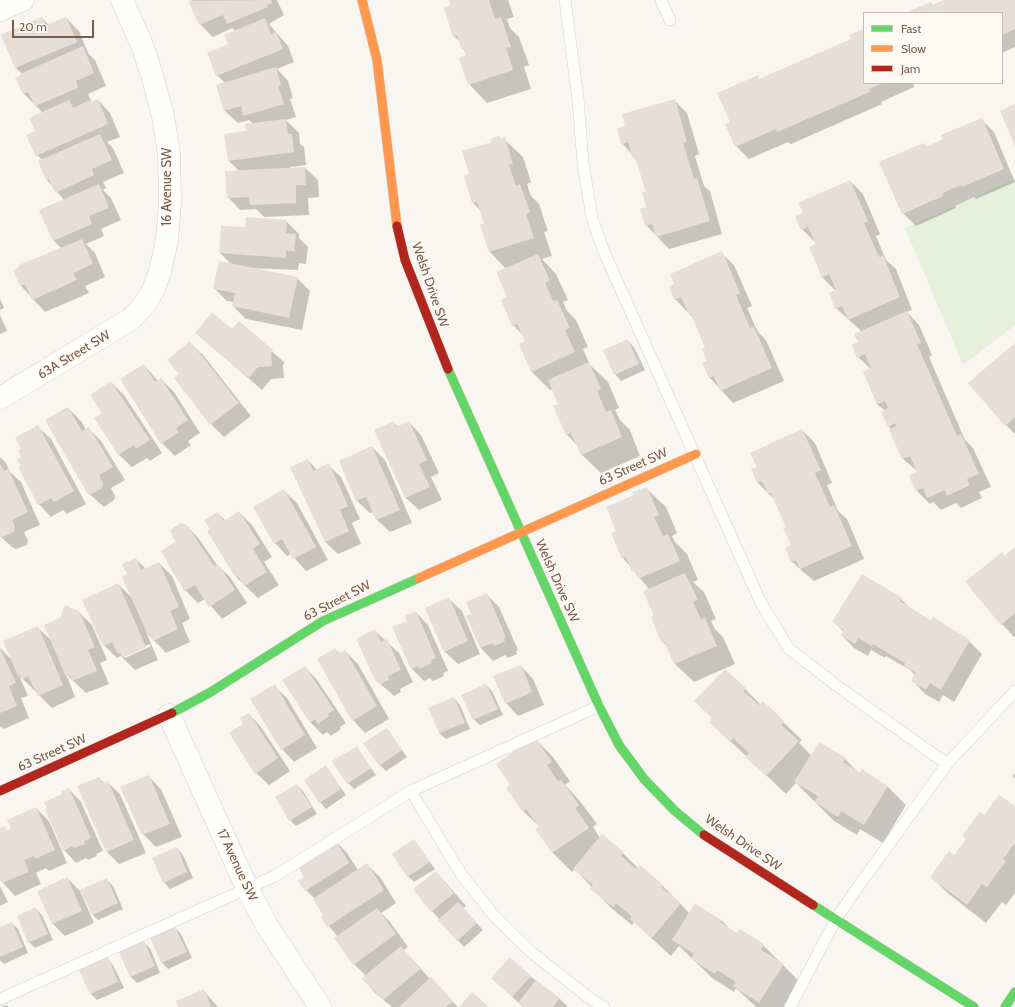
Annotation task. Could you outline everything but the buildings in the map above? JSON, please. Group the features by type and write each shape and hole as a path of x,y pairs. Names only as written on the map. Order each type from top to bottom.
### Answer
{"street":[{"path":"0,10 23,0"},
{"name":"16 Avenue SW","path":"122,0 142,45 152,75 163,116 169,154 170,202 167,240 160,272 153,290 144,305"},
{"name":"Welsh Drive SW","path":"362,0 377,60 395,219 405,260 437,345 599,706 619,745 644,779 674,811 712,841 974,1007"},
{"name":"63A Street SW","path":"0,398 119,328 131,319 144,305"},
{"name":"63 Street SW","path":"0,791 169,715 204,696 323,621 520,531 696,454"},
{"name":"17 Avenue SW","path":"169,715 247,888 266,924 320,1007"},
{"path":"1005,1007 1015,992"}],"lane":[{"path":"565,0 578,99 583,163 592,218 604,252 696,454 761,603 789,649 840,688 947,764"},
{"path":"661,0 670,20"},
{"path":"790,1007 836,919 947,764 1015,692"},
{"path":"0,999 275,876 411,791 599,706"},
{"path":"411,791 461,874 495,917 531,952 592,1000 604,1007"}],"green space":[{"path":"1015,179 1015,325 963,365 905,228"}],"traffic: fast":[{"path":"448,369 599,706 619,745 644,779 675,811 704,835"},
{"path":"172,713 209,693 323,621 419,578"},
{"path":"813,905 974,1007"},
{"path":"1005,1007 1015,992"}],"traffic: slow":[{"path":"362,0 377,60 397,226"},
{"path":"419,578 696,454"}],"traffic: jam":[{"path":"397,226 405,260 448,369"},
{"path":"0,791 172,713"},
{"path":"704,835 813,905"}]}
